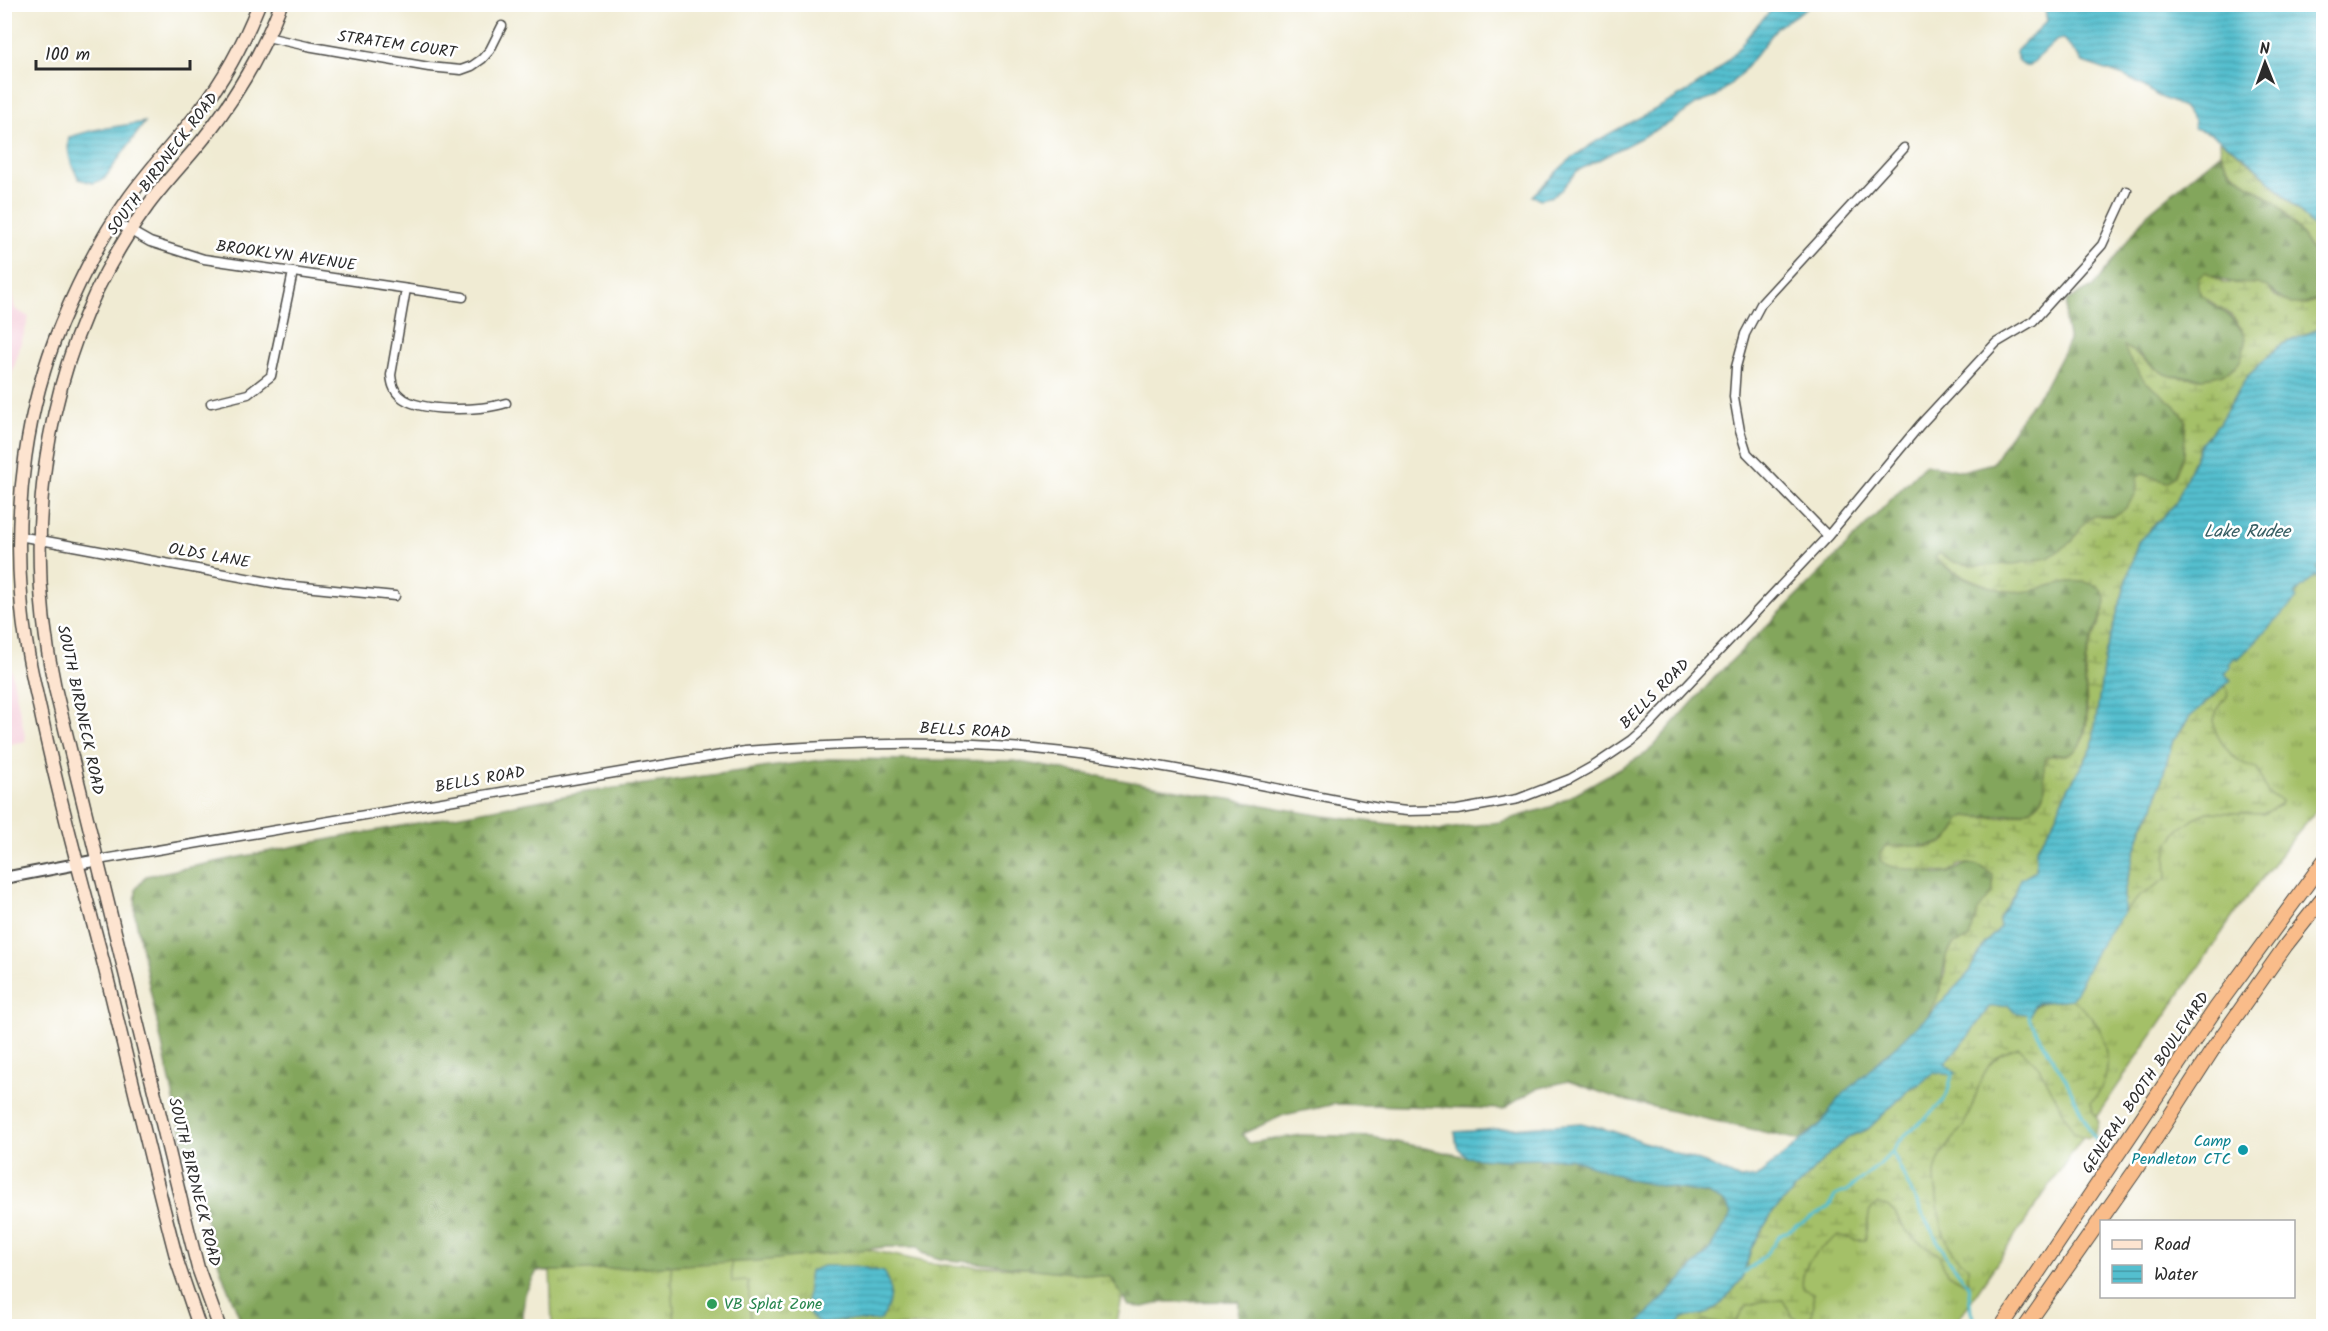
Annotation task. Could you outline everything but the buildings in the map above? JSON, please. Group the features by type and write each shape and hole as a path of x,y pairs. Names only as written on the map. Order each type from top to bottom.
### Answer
{"highway":[{"name":"GENERAL BOOTH BOULEVARD","path":"2002,1326 2216,1008 2324,861"},
{"path":"2100,1220 2215,1046 2286,945 2324,897"},
{"path":"2026,1326 2100,1220"}],"main road":[{"name":"SOUTH BIRDNECK ROAD","path":"199,1326 187,1297 175,1254 51,764 28,647 21,596 19,536 22,484 29,437 46,366 61,323 113,221 217,87 248,33 259,4"},
{"name":"SOUTH BIRDNECK ROAD","path":"219,1326 198,1268 189,1233 46,647 39,569 39,540 50,431 63,376 89,308 131,230 235,96 267,37 281,4"}],"street":[{"name":"STRATEM COURT","path":"267,37 429,67 461,70 482,59 490,50 502,26"},
{"path":"1828,536 1747,453 1736,413 1736,367 1745,334 1761,304 1905,148"},
{"name":"BELLS ROAD","path":"4,878 98,860 745,751 866,743 986,746 1095,756 1379,808 1407,811 1485,807 1539,792 1595,765 1632,740 1649,725 1828,536 1920,425 1996,343 2033,321 2102,245 2127,191"},
{"name":"BROOKLYN AVENUE","path":"113,221 150,242 204,260 463,297"},
{"path":"211,403 248,394 272,376 293,272"},
{"path":"406,289 392,375 393,387 400,396 420,405 459,408 488,407 506,403"},
{"name":"OLDS LANE","path":"19,536 284,585 395,596"}],"shaded area":[{"path":"4,260 15,309 29,317 5,397"},
{"path":"11,669 26,741 5,745 5,670"}],"green space":[{"path":"2220,140 2262,174 2323,238 2323,266 2279,206 2232,171 2221,153"},
{"path":"2220,153 2231,172 2278,205 2296,227 2323,266 2323,297 2304,303 2291,304 2263,286 2231,282 2214,275 2208,302 2230,317 2246,338 2241,361 2225,375 2202,378 2171,376 2159,371 2139,354 2144,380 2175,405 2186,420 2184,454 2175,476 2168,482 2143,473 2138,477 2136,494 2125,509 2114,516 2094,516 2084,523 2072,542 2048,558 2015,564 1974,566 1954,562 1939,553 1935,558 1965,578 2005,590 2028,591 2079,581 2095,585 2101,590 2106,597 2106,605 2085,663 2086,722 2083,737 2077,748 2068,754 2053,754 2044,772 2044,792 2037,805 2014,814 1966,816 1959,820 1950,837 1934,845 1920,846 1902,868 1945,874 1968,864 1975,864 1993,875 1993,892 1978,912 1969,939 1954,944 1946,956 1940,990 1928,1016 1839,1099 1821,1124 1799,1140 1623,1100 1568,1081 1536,1089 1503,1109 1336,1104 1284,1115 1242,1134 1249,1143 1301,1135 1373,1137 1467,1157 1503,1160 1570,1158 1634,1181 1708,1194 1726,1203 1732,1214 1708,1252 1636,1326 1238,1326 1239,1301 1163,1302 1144,1307 1129,1306 1110,1277 940,1259 922,1253 918,1247 886,1247 759,1261 537,1271 525,1294 521,1326 243,1326 222,1274 184,1145 149,985 135,915 136,889 146,876 586,792 828,759 1014,761 1324,816 1439,830 1500,822 1553,806 1647,753 1716,676 1829,564 1925,464 1962,471 1993,463 2018,422 2045,386 2069,341 2065,322 2067,300 2093,287 2148,213"},
{"path":"2206,272 2224,283 2257,284 2267,287 2275,296 2291,304 2307,304 2323,297 2323,327 2279,346 2247,377 2219,423 2201,444 2175,504 2138,542 2105,655 2092,748 2062,799 2056,818 2036,849 2036,870 2020,879 2015,895 1999,919 2000,928 1985,943 1967,975 1928,1016 1945,974 1946,956 1954,944 1969,939 1978,911 1993,892 1993,875 1973,863 1964,863 1944,872 1891,866 1880,860 1880,853 1887,846 1939,844 1948,840 1959,820 1966,816 1986,818 2010,816 2031,809 2039,803 2045,792 2046,757 2073,753 2082,741 2087,719 2086,661 2106,605 2103,592 2095,585 2068,582 2029,591 2006,590 1979,583 1943,565 1935,558 1939,553 1954,562 1974,566 2015,564 2048,558 2072,542 2084,523 2094,516 2114,516 2125,509 2136,494 2137,477 2143,473 2168,482 2175,476 2184,454 2186,420 2175,405 2144,380 2128,357 2124,346 2163,373 2181,378 2215,376 2234,368 2241,359 2246,338 2233,317 2205,298 2198,289 2199,276"},
{"path":"2323,379 2323,803 2238,909 1954,1326 1673,1326 1884,1099"},
{"path":"2226,685 2228,695 2215,716 2217,735 2234,757 2257,769 2267,792 2281,801 2280,805 2263,814 2208,812 2194,818 2180,829 2170,842 2166,856 2167,878 2140,896 2124,912 2124,892 2134,855 2142,828 2153,810 2173,740 2190,717"},
{"path":"2072,999 2091,1016 2099,1029 2107,1051 2103,1083 2091,1102 2093,1112 2099,1122 2095,1135 2088,1138 2074,1133 2040,1068 2019,1047 2005,1052 1987,1068 1970,1112 1940,1157 1935,1176 1942,1228 1954,1253 1968,1267 1968,1285 1947,1273 1938,1254 1916,1240 1887,1206 1878,1204 1870,1210 1865,1240 1855,1240 1839,1235 1818,1251 1807,1264 1802,1280 1803,1289 1813,1293 1814,1304 1810,1318 1800,1322 1792,1316 1783,1300 1763,1301 1746,1306 1730,1326 1705,1321 1697,1326 1677,1326 1683,1318 1706,1314 1722,1303 1742,1279 1752,1246 1773,1212 1831,1152 1851,1136 1868,1129 1912,1087 1934,1072 1952,1075 1955,1072 1945,1063 1968,1037 1989,1007 2009,1005 2014,1012 2030,1014 2034,1006 2038,1004"},
{"path":"847,1245 939,1265 1128,1272 1116,1326 552,1326 550,1268"},
{"name":"VB Splat Zone","path":"731,1262 732,1282 748,1281 751,1326 675,1326 671,1266"}],"water":[{"path":"1778,5 1811,5 1778,27 1740,75 1716,97 1697,104 1669,123 1577,171 1553,196 1541,199 1532,196 1567,162 1588,147 1709,77 1728,60 1768,13"},
{"path":"2044,5 2323,5 2323,238 2283,193 2245,157 2212,134 2194,128 2194,120 2183,107 2156,95 2124,76 2083,62 2063,39 2057,40 2029,66 2022,64 2016,51 2047,21"},
{"path":"145,122 104,179 93,183 79,179 70,159 69,137 94,130"},
{"name":"Lake Rudee","path":"2323,327 2324,562 2317,569 2322,573 2318,577 2315,575 2302,587 2295,594 2297,599 2238,659 2235,657 2225,674 2231,680 2190,717 2173,740 2153,810 2142,828 2134,855 2124,892 2124,912 2101,943 2072,999 2037,1003 2033,1006 2031,1015 2014,1012 2008,1005 1989,1007 1968,1037 1945,1063 1956,1073 1952,1075 1934,1072 1919,1085 1912,1087 1868,1129 1851,1136 1831,1152 1773,1212 1752,1246 1742,1279 1722,1303 1706,1314 1683,1318 1677,1326 1636,1326 1708,1252 1732,1214 1726,1203 1708,1194 1634,1181 1570,1158 1503,1160 1467,1157 1457,1147 1455,1132 1581,1123 1612,1131 1705,1163 1740,1179 1757,1177 1821,1124 1838,1099 1928,1016 1967,975 1985,943 2000,928 1999,919 2015,895 2020,879 2036,870 2036,849 2056,818 2062,799 2092,748 2105,655 2138,542 2175,504 2201,444 2219,423 2247,377 2279,346"},
{"path":"823,1266 856,1266 884,1272 889,1283 890,1296 881,1320 824,1323 811,1317 807,1303 810,1271"}],"waterway":[{"path":"2028,1014 2066,1080 2090,1131 2101,1147"},
{"path":"1952,1075 1945,1098 1904,1136 1892,1152 1926,1221 1949,1260 1968,1285 1971,1312 1977,1326"},
{"path":"1744,1273 1764,1256 1780,1236 1829,1207 1835,1196 1846,1191 1892,1152"}],"place":[{"name":"Camp Pendleton CTC","path":"2243,1150"},
{"name":"VB Splat Zone","path":"712,1304"}]}
